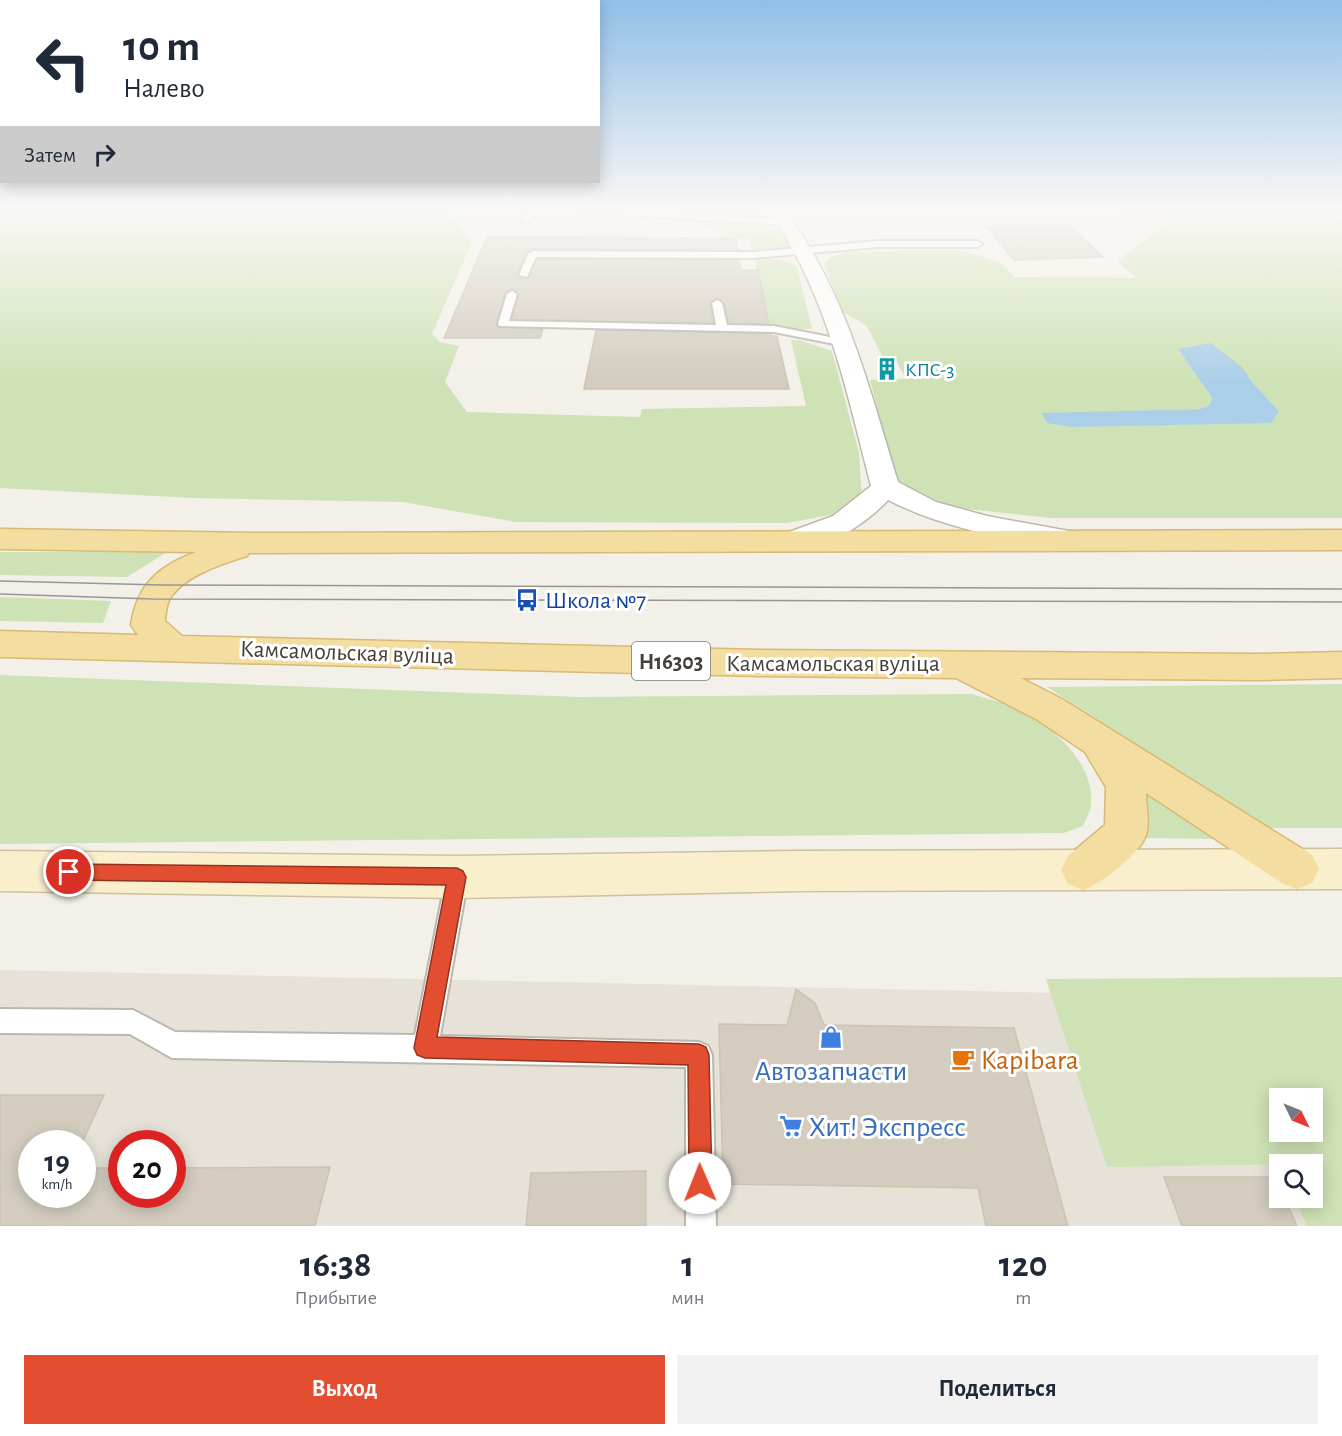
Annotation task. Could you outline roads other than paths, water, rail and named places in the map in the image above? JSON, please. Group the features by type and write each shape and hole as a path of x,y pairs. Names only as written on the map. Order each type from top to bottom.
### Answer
{"main road":[{"path":"0,539 261,543 1342,540"},
{"path":"174,648 148,625 153,599 162,585 208,557 261,543"},
{"name":"Камсамольская вуліца","path":"0,644 760,663 1257,667 1342,665"},
{"path":"959,664 1049,709 1297,869"},
{"path":"1083,870 1126,833 1126,785 1097,740"}],"street":[{"path":"813,267 845,343 885,487 926,508 985,525 1065,539"},
{"path":"792,542 825,533 847,523 885,487"},
{"path":"0,871 457,877 809,870 1342,869"}],"lane":[{"path":"524,275 527,267"},
{"path":"512,294 503,324 774,329 845,343"},
{"path":"717,303 722,328"},
{"path":"425,1048 457,877"},
{"path":"0,1021 133,1022 172,1045 425,1048 699,1055 701,1226"}],"water":[{"path":"1211,343 1243,368 1252,382 1279,411 1271,423 1072,427 1047,423 1041,413 1199,409 1209,406 1212,398 1178,349"}],"tram line":[{"path":"0,581 162,585 1342,589"},
{"path":"0,594 153,599 1342,602"}],"place":[{"name":"КПС-3","path":"887,369"},
{"name":"Школа №7","path":"527,600"},
{"name":"Автозапчасти","path":"831,1037"},
{"name":"Kapibara","path":"963,1059"},
{"name":"Хит! Экспресс","path":"791,1126"}]}
